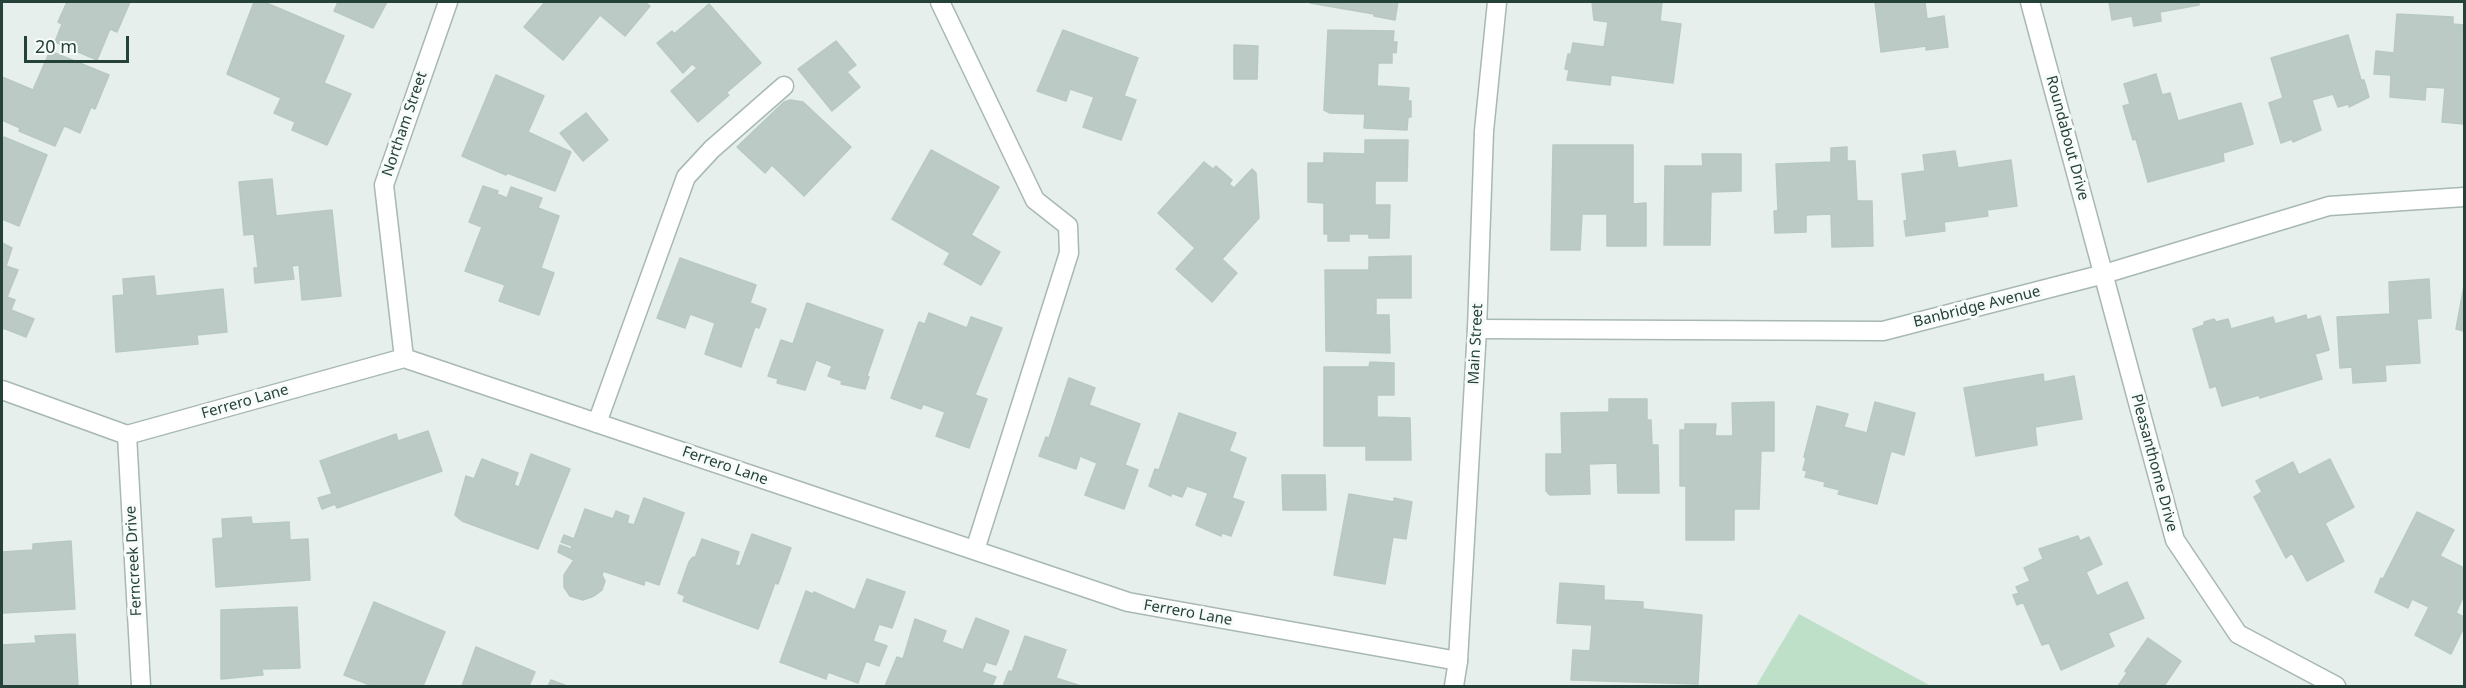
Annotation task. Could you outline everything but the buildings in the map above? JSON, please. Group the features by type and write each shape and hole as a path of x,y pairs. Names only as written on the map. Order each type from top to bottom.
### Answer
{"street":[{"name":"Northam Street","path":"404,358 384,184 448,2"},
{"path":"940,2 1035,200 1068,226 1069,253 975,550"},
{"name":"Main Street","path":"1454,687 1458,661 1477,329 1484,131 1497,2"},
{"name":"Roundabout Drive","path":"2030,2 2104,274"},
{"path":"597,423 686,177 712,149 784,86"},
{"name":"Banbridge Avenue","path":"1477,329 1883,331 2104,274 2329,206 2464,197"},
{"name":"Pleasanthome Drive","path":"2104,274 2175,540 2238,634 2336,687"},
{"name":"Ferrero Lane","path":"127,435 404,358 1128,602 1458,661"},
{"path":"2,390 127,435"},
{"name":"Ferncreek Drive","path":"127,435 141,687"}],"green space":[{"path":"1799,614 1931,686 1756,686"}]}
